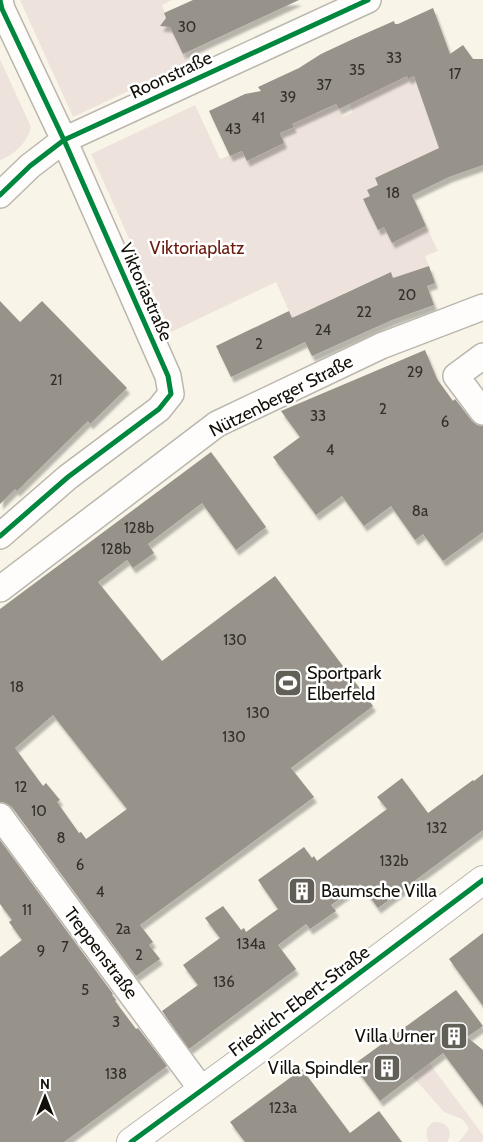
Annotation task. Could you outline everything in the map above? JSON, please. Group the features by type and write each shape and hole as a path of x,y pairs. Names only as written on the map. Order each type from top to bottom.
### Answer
{"main road":[{"name":"Friedrich-Ebert-Straße","path":"132,1142 483,880"}],"street":[{"name":"Viktoriastraße","path":"0,0 2,9 64,140 168,376 171,394 159,409 68,477 0,536"},
{"name":"Roonstraße","path":"0,195 30,166 64,140 368,0"},
{"name":"Nützenberger Straße","path":"0,588 217,424 382,346 483,307"},
{"path":"483,356 456,376 483,412"},
{"name":"Treppenstraße","path":"0,816 202,1090"}],"green space":[{"path":"20,0 172,0 162,5 166,18 164,21 167,27 170,27 188,63 73,117"},
{"path":"0,59 31,127 27,138 19,148 0,160"},
{"name":"Viktoriaplatz","path":"420,73 439,148 375,178 378,185 368,190 370,196 363,199 378,229 384,227 392,242 426,226 438,251 425,256 429,266 393,278 391,272 377,278 379,284 360,292 358,287 344,293 346,298 319,310 317,306 293,320 276,282 171,332 91,154 195,105 220,159 242,151 247,161 260,155 256,146 267,141 271,149 284,143 280,133 293,127 291,121 320,112 336,104 343,117 353,112 348,101 393,75"},
{"path":"416,1054 430,1064 483,1135 481,1142 458,1142 469,1128 462,1119 444,1112 413,1077 421,1070 412,1058"},
{"path":"434,1122 442,1123 448,1128 450,1134 447,1142 429,1142 427,1130"}],"building":[{"path":"193,0 299,0 183,54 170,27 160,26 166,18 164,13"},
{"path":"433,8 450,54 463,45 473,59 483,59 483,165 449,177 412,195 426,226 392,243 384,227 378,230 363,199 370,196 367,190 378,185 375,178 439,148 414,76 408,79 407,76 339,109 336,104 292,124 294,127 280,133 284,143 247,161 242,151 230,156 209,111 245,94 261,91 258,87 299,68 321,54 353,39 394,21 395,24 398,24"},
{"path":"429,266 435,283 427,286 434,305 392,320 312,356 305,342 231,377 216,346 289,311 292,318 391,272 393,278"},
{"path":"0,301 20,322 42,301 127,388 90,424 88,421 17,491 15,489 0,504"},
{"path":"425,350 437,379 453,401 455,399 472,421 477,425 483,426 483,532 443,561 423,534 415,540 391,506 364,526 342,496 316,515 273,457 300,437 281,411"},
{"path":"211,452 266,527 236,550 202,503 148,544 154,553 133,568 127,560 98,582 162,661 275,576 373,706 291,768 314,797 140,925 153,942 149,945 160,959 136,976 12,807 0,802 0,609","holes":["53,715 127,809 86,839 81,832 79,833 57,802 60,800 46,783 43,786 15,748"]},
{"path":"483,774 483,830 378,908 360,884 331,905 336,911 310,929 306,924 278,945 296,969 189,1049 162,1011 198,985 183,965 220,938 205,918 223,906 241,930 244,928 246,932 278,909 258,880 304,847 312,858 314,856 317,861 387,809 377,797 402,778 428,813"},
{"path":"0,840 113,994 115,1001 167,1066 64,1142 0,1142 0,957 22,940 9,922 12,920 0,904"},
{"path":"483,933 483,1006 449,959"},
{"path":"456,990 483,1026 467,1037 483,1050 483,1106 443,1053 380,1101 353,1065"},
{"path":"302,1069 350,1133 379,1111 402,1142 245,1142 230,1122"}],"cycle path":[{"path":"0,0 2,9 64,140 168,376 171,394 159,409 68,477 0,536"},
{"path":"0,195 30,166 64,140 368,0"},
{"path":"131,1142 483,880"}],"place":[{"name":"Sportpark Elberfeld","path":"288,683"},
{"name":"Baumsche Villa","path":"302,891"},
{"name":"Villa Urner","path":"454,1036"},
{"name":"Villa Spindler","path":"387,1068"}]}
